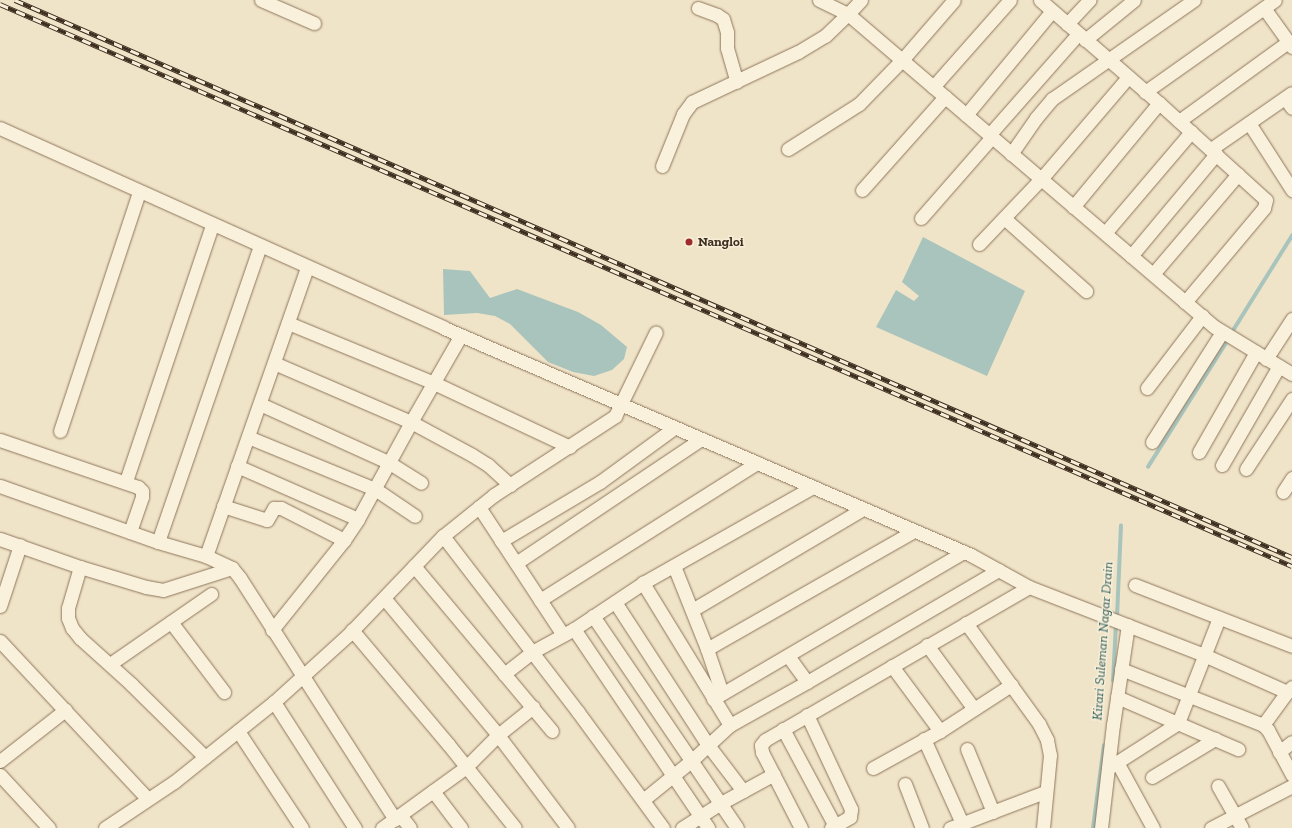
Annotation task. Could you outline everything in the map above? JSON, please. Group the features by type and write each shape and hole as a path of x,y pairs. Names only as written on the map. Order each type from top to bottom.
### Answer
{"street":[{"path":"261,0 314,23"},
{"path":"819,0 848,14 1222,332 1292,374"},
{"path":"662,166 683,114 692,102 798,52 825,36 860,0"},
{"path":"788,150 859,104 902,60 954,0"},
{"path":"934,87 1010,0"},
{"path":"1040,0 1264,196 1266,204 1186,302"},
{"path":"1067,24 1089,0"},
{"path":"921,218 991,136 1082,37 1134,0"},
{"path":"1011,154 1036,118 1052,99 1194,0"},
{"path":"1145,92 1275,0"},
{"path":"698,8 723,19 727,32 728,48 736,82"},
{"path":"1179,121 1290,45 1264,8"},
{"path":"966,115 1052,11"},
{"path":"979,244 1041,179 1128,77"},
{"path":"862,190 945,97"},
{"path":"1131,256 1213,152 1249,122 1290,99"},
{"path":"1074,207 1159,103"},
{"path":"1249,122 1292,190"},
{"path":"0,128 212,225 620,405 964,552 1029,587 1204,654 1290,690 1263,725"},
{"path":"1105,233 1192,132"},
{"path":"1153,274 1238,174"},
{"path":"60,431 139,192"},
{"path":"1004,218 1086,291"},
{"path":"126,481 212,225"},
{"path":"158,542 260,246"},
{"path":"206,556 307,267"},
{"path":"1146,388 1202,316"},
{"path":"1200,452 1261,355 1292,319"},
{"path":"288,323 434,383 570,447"},
{"path":"105,828 174,782 274,702 352,630 443,536 479,507 510,485 615,416 656,332"},
{"path":"1152,442 1222,332"},
{"path":"272,630 344,540 358,519 388,462 461,335"},
{"path":"274,363 411,422 488,465 510,485"},
{"path":"1222,465 1279,366"},
{"path":"1246,470 1292,399"},
{"path":"260,404 388,462 421,483"},
{"path":"502,541 600,482 674,428"},
{"path":"248,437 375,489 415,516"},
{"path":"516,564 701,439"},
{"path":"0,440 126,481 142,490 142,497 130,532"},
{"path":"540,600 757,463"},
{"path":"237,466 358,519"},
{"path":"1283,492 1292,478"},
{"path":"0,486 158,542 206,556 232,568 240,578 302,676 390,823 410,828"},
{"path":"504,674 532,652 568,632 643,584 813,487"},
{"path":"223,506 264,520 270,518 274,508 281,508 344,540"},
{"path":"479,507 540,600 568,632 708,828"},
{"path":"692,610 863,509"},
{"path":"708,649 914,531"},
{"path":"443,536 532,652 663,828"},
{"path":"0,539 80,567 146,587 163,590 232,568"},
{"path":"0,606 20,545"},
{"path":"717,696 788,656 964,552"},
{"path":"414,566 552,731"},
{"path":"674,566 708,649 717,696"},
{"path":"80,567 68,608 68,618 72,628 80,638 110,664 205,757"},
{"path":"643,800 691,761 730,725 999,570"},
{"path":"643,584 717,696 730,725"},
{"path":"1135,585 1292,646"},
{"path":"801,828 762,752 761,745 765,740 1029,587"},
{"path":"110,664 211,594"},
{"path":"384,598 498,735 568,828"},
{"path":"615,602 708,745 743,791"},
{"path":"593,616 737,828"},
{"path":"1113,765 1178,723 1204,654 1220,618"},
{"path":"171,622 224,692"},
{"path":"1103,825 1113,765 1117,697 1121,669 1120,622"},
{"path":"966,623 1039,724 1047,740 1050,755 1042,828"},
{"path":"352,630 516,828"},
{"path":"0,641 148,799"},
{"path":"927,645 974,709"},
{"path":"788,656 807,682"},
{"path":"892,666 940,731"},
{"path":"1121,669 1263,725 1268,730 1292,775"},
{"path":"873,768 940,731 1011,685"},
{"path":"1117,697 1238,749"},
{"path":"274,702 355,828"},
{"path":"390,823 466,767 498,735 533,707"},
{"path":"0,761 65,710"},
{"path":"783,729 838,826 851,815 851,809 807,715"},
{"path":"238,731 302,828"},
{"path":"924,739 956,826 1045,792"},
{"path":"1152,777 1215,739"},
{"path":"1279,752 1292,742"},
{"path":"967,749 993,812"},
{"path":"1113,765 1153,828"},
{"path":"682,828 721,803 774,774"},
{"path":"0,776 49,828"},
{"path":"905,784 922,828"},
{"path":"1218,786 1242,828"},
{"path":"1211,828 1292,786"},
{"path":"433,790 461,828"}],"water":[{"path":"923,237 1025,291 987,376 876,327 896,290 914,301 919,296 902,282"},
{"path":"443,269 470,271 490,298 517,289 578,312 601,325 627,347 624,359 612,370 594,376 573,372 548,362 510,324 495,316 477,313 444,315"}],"waterway":[{"name":"Kirari Suleman Nagar Drain","path":"1234,329 1292,236"},
{"name":"Kirari Suleman Nagar Drain","path":"1148,467 1226,343"},
{"name":"Kirari Suleman Nagar Drain","path":"1117,617 1121,526"},
{"name":"Kirari Suleman Nagar Drain","path":"1113,681 1116,623"},
{"name":"Kirari Suleman Nagar Drain","path":"1093,828 1104,746"}],"railway":[{"path":"15,0 1292,557"},
{"path":"0,4 1292,566"}],"place":[{"name":"Nangloi","path":"689,242"}]}
